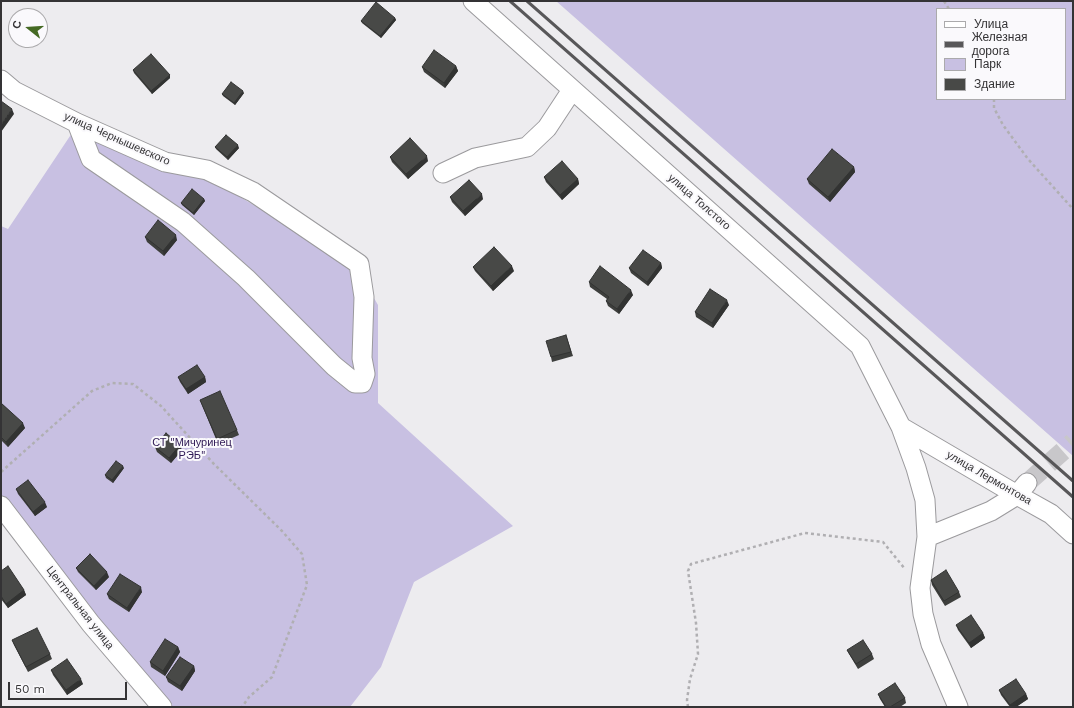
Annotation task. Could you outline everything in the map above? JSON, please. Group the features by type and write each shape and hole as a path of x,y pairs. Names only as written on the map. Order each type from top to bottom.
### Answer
{"street":[{"name":"улица Толстого","path":"473,1 716,216 860,346 900,427 916,468 925,500 927,537 920,588 923,614 931,644 958,707"},
{"name":"улица Чернышевского","path":"1,80 14,91 77,123 165,162 207,170 252,192 359,264 364,297 362,358 365,374 362,382 355,383 334,366 246,278 183,222 91,159 77,123"},
{"path":"443,173 475,158 527,147 547,128 572,90"},
{"name":"улица Лермонтова","path":"900,427 1022,489 1073,534"},
{"path":"927,537 991,510 1022,489"},
{"name":"Центральная улица","path":"1,506 91,624 162,707"}],"path":[{"path":"994,100 994,108 1003,125 1028,158 1073,209"},
{"path":"1,472 92,391 112,383 133,384 161,406 213,463 282,531 302,554 307,586 272,677 249,697 242,707"},
{"path":"688,707 687,700 690,679 698,654 696,623 688,570 691,564 805,533 883,542 920,588"}],"green space":[{"path":"556,1 1073,1 1073,456"},
{"name":"СТ \"Мичуринец РЭБ\"","path":"76,127 209,178 356,267 378,305 378,403 513,526 414,582 381,667 350,707 157,707 1,518 1,226 8,229"}],"building":[{"path":"376,2 395,18 380,36 361,21"},
{"path":"434,50 456,66 444,83 422,67"},
{"path":"151,54 170,75 151,91 133,70"},
{"path":"231,82 243,91 234,103 222,94"},
{"path":"1,101 12,109 1,125"},
{"path":"226,135 238,145 227,157 215,147"},
{"path":"410,138 427,156 406,174 390,157"},
{"path":"832,149 854,167 828,197 807,179"},
{"path":"562,161 578,179 560,195 544,177"},
{"path":"469,180 482,194 463,211 450,197"},
{"path":"192,189 204,199 193,213 181,203"},
{"path":"158,220 176,235 163,251 145,237"},
{"path":"494,247 512,266 491,286 473,267"},
{"path":"643,250 661,263 647,282 629,268"},
{"path":"600,266 631,290 617,309 606,301 609,297 589,282"},
{"path":"710,289 727,300 712,323 695,312"},
{"path":"566,335 571,352 551,357 546,341"},
{"path":"197,365 205,377 186,389 178,377"},
{"path":"220,391 237,430 217,439 200,400"},
{"path":"1,403 23,423 6,442 1,437"},
{"path":"166,433 180,445 169,458 155,447"},
{"path":"116,461 123,466 112,480 105,475"},
{"path":"28,480 45,502 33,512 16,489"},
{"path":"90,554 107,572 94,586 76,568"},
{"path":"8,566 24,590 6,604 1,596 1,571"},
{"path":"946,570 959,592 944,601 931,580"},
{"path":"120,574 141,587 127,608 107,594"},
{"path":"971,615 983,633 969,643 956,625"},
{"path":"37,628 50,654 26,667 12,640"},
{"path":"165,639 178,647 163,671 150,662"},
{"path":"863,640 872,654 856,664 847,650"},
{"path":"180,657 194,666 180,686 166,677"},
{"path":"67,659 81,679 66,690 51,670"},
{"path":"1016,679 1026,694 1010,705 999,690"},
{"path":"895,683 905,698 890,707 886,707 878,694"}],"tunnel":[{"path":"1027,483 1073,442"}],"railway":[{"path":"510,1 1073,497"},
{"path":"527,1 1073,481"}]}
